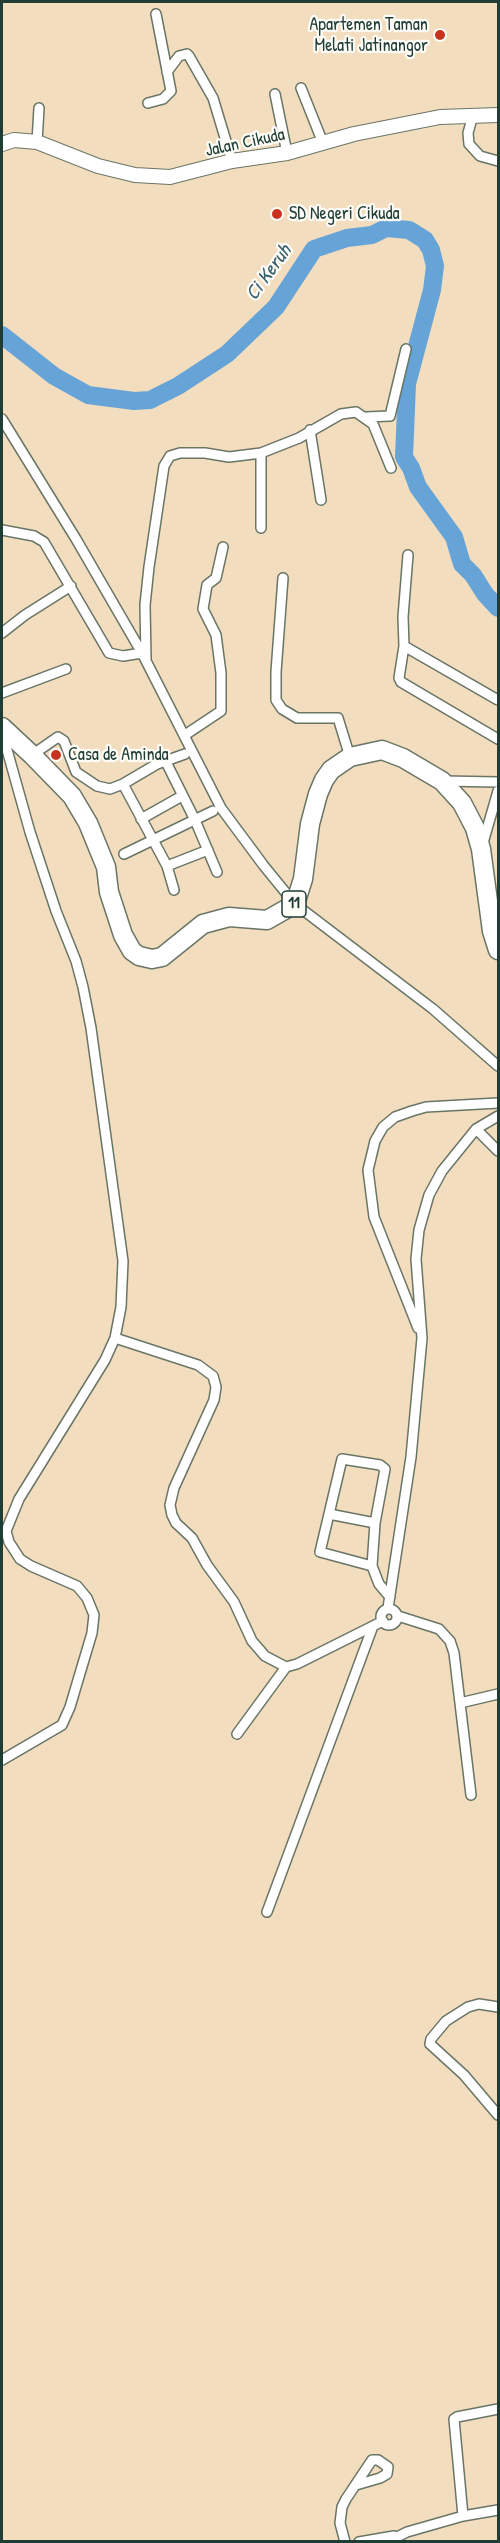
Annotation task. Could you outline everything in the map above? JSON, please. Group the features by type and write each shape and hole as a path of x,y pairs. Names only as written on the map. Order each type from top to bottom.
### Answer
{"highway":[{"name":"11","path":"2,729 32,755 72,796 88,823 106,867 109,892 123,935 132,951 139,956 162,957 203,924 229,918 267,920 295,904 303,879 308,836 318,794 331,770 350,757 382,750 402,758 442,781 462,803 475,828 481,849 492,931 498,950"}],"street":[{"path":"148,103 163,99 171,91 156,14"},
{"path":"167,72 179,56 187,54 189,56 213,98 232,161"},
{"path":"301,88 323,143"},
{"path":"275,94 287,153"},
{"path":"37,142 39,108"},
{"path":"473,115 468,133 469,144 480,156 498,161"},
{"name":"Jalan Cikuda","path":"2,144 14,140 37,142 98,166 135,175 160,177 181,175 232,161 287,153 354,134 440,117 498,115"},
{"path":"366,417 390,416 406,349"},
{"path":"147,664 145,605 164,466 170,456 180,453 205,453 229,457 261,453 286,444 341,414 356,411 372,424 379,436 390,468"},
{"path":"2,419 76,538 142,654 221,808 295,904 433,1009 498,1066"},
{"path":"310,430 321,500"},
{"path":"261,453 261,528"},
{"path":"2,530 34,536 44,542 109,653 123,656 142,654"},
{"path":"185,735 221,711 221,673 216,634 203,609 207,585 216,578 222,547"},
{"path":"408,555 404,646 399,678 401,682 498,739"},
{"path":"283,578 276,700 282,709 297,718 338,718 350,757"},
{"path":"2,633 25,615 71,586"},
{"path":"404,646 498,700"},
{"path":"2,693 66,669"},
{"path":"2,729 30,832 56,911 76,961 91,1028 123,1261 121,1307 115,1338 105,1360 19,1499 6,1531 9,1542 20,1558 76,1586 92,1606 94,1615 92,1633 70,1707 62,1725 2,1760"},
{"path":"32,755 58,737 64,741 76,772 97,786 110,789 157,764 184,754"},
{"path":"166,762 195,820 217,872"},
{"path":"442,781 498,782"},
{"path":"123,784 167,866 174,890"},
{"path":"481,849 498,791"},
{"path":"141,819 182,796"},
{"path":"123,854 213,811"},
{"path":"167,866 208,850"},
{"path":"422,1338 374,1217 368,1170 375,1141 383,1127 389,1122 412,1111 426,1107 498,1103"},
{"path":"398,1616 393,1624 387,1624 381,1615 388,1608 390,1598 411,1457 422,1338 416,1258 419,1230 429,1195 442,1171 476,1130 498,1116"},
{"path":"476,1130 498,1151"},
{"path":"115,1338 198,1365 213,1376 216,1387 214,1400 174,1488 170,1505 172,1515 176,1523 192,1538 207,1565 234,1602 252,1641 265,1656 286,1667"},
{"path":"372,1566 320,1552 342,1459 380,1465 385,1469 375,1523 372,1566 379,1584 390,1598"},
{"path":"329,1515 375,1523"},
{"path":"388,1608 394,1610 398,1616 422,1622 445,1633 454,1653 471,1795"},
{"path":"237,1734 286,1667 322,1653 383,1621"},
{"path":"267,1912 373,1626"},
{"path":"460,1703 498,1694"},
{"path":"498,2007 479,2004 468,2007 446,2021 431,2039 430,2044 464,2074 498,2115"},
{"path":"463,2516 454,2419 498,2409"},
{"path":"345,2541 341,2532 342,2507 356,2485"},
{"path":"359,2541 391,2539 463,2516 498,2510"}],"waterway":[{"name":"Ci Keruh","path":"2,335 54,376 88,395 134,401 150,400 178,386 227,354 276,307 314,249 347,238 372,235 386,228 409,230 425,240 431,250 435,266 432,290 407,384 404,457 418,487 454,537 462,564 498,608"}],"place":[{"name":"Apartemen Taman Melati Jatinangor","path":"440,35"},
{"name":"SD Negeri Cikuda","path":"277,214"},
{"name":"Casa de Aminda","path":"56,755"}]}
